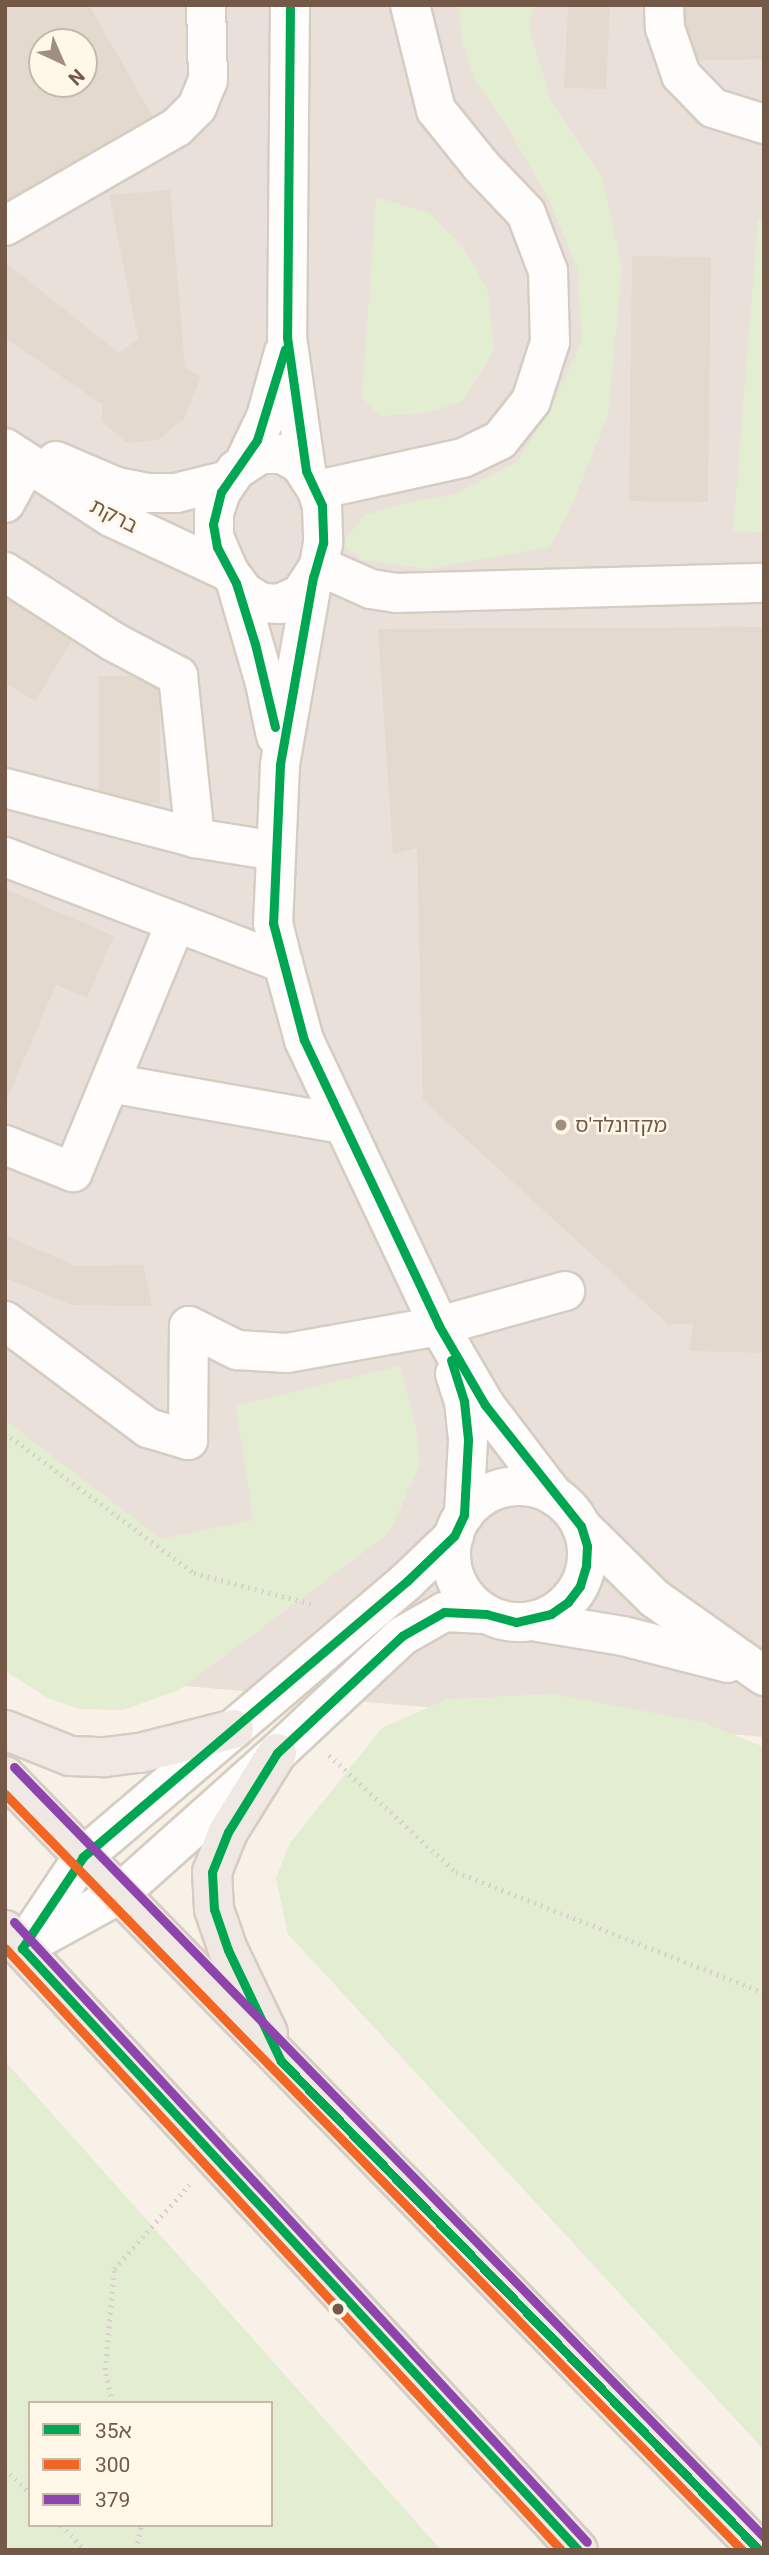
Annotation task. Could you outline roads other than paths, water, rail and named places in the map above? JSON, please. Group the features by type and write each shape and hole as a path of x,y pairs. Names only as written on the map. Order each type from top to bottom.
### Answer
{"highway":[{"path":"5,1730 70,1756 105,1757 140,1753 234,1729"},
{"path":"281,2061 228,1950 214,1909 212,1872 228,1832 290,1741"},
{"path":"5,1776 759,2550"},
{"path":"14,1939 578,2550"}],"street":[{"path":"5,226 177,127 197,107 208,80 206,5"},
{"path":"290,5 288,337 312,480 323,526 280,765 273,923 304,1040 439,1326 485,1405 554,1496"},
{"path":"312,480 463,458 500,440 531,401 550,342 548,271 526,213 482,167 436,110 410,5"},
{"path":"664,5 665,28 681,75 713,108 764,124"},
{"path":"280,765 265,683 233,578 217,547 213,524 221,492 265,416 288,337"},
{"path":"5,502 12,449"},
{"name":"ברקת","path":"12,449 117,487 147,493 176,493 235,472"},
{"name":"ברקת","path":"12,449 111,517 233,578"},
{"path":"235,472 261,454 282,454 291,457 312,480"},
{"path":"5,572 112,641 178,676 195,838"},
{"path":"233,578 252,598 280,604 301,594 316,572"},
{"path":"316,572 371,589 397,593 764,583"},
{"path":"5,788 195,838 276,851"},
{"path":"5,857 283,963"},
{"path":"5,1145 74,1172 176,922"},
{"path":"110,1083 343,1124"},
{"path":"5,1321 148,1429 188,1440 189,1326 237,1350 287,1353 439,1326 565,1291"},
{"path":"439,1326 464,1401 468,1440 459,1526 451,1554 460,1588 471,1603 500,1620 532,1621 677,1648 763,1675"},
{"path":"14,1939 83,1857 364,1617 459,1526 478,1500 496,1490 515,1486 535,1488 554,1496 570,1508 581,1525 654,1598 763,1675"},
{"path":"532,1621 551,1614 568,1602 580,1586 586,1566 587,1546 581,1525"},
{"path":"14,1939 118,1895 290,1741 402,1636 444,1612 486,1614"}],"place":[{"name":"מקדונלד'ס","path":"561,1125"}]}
